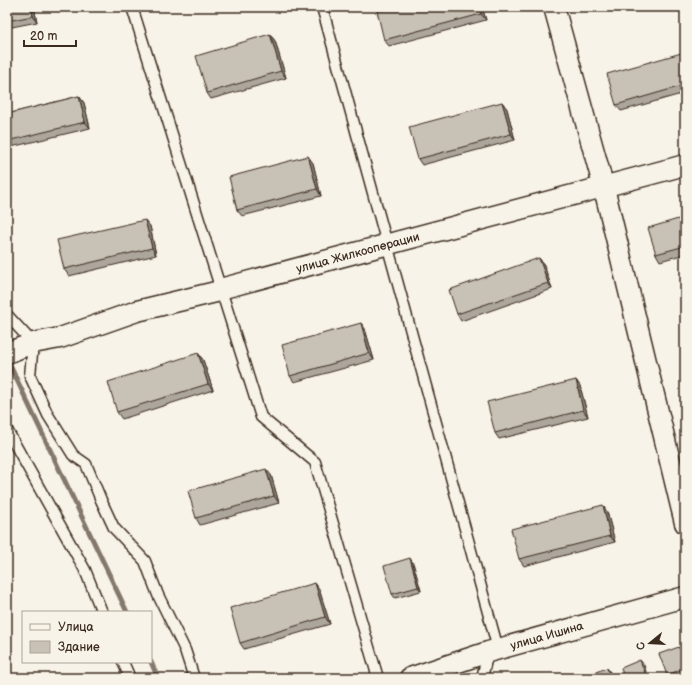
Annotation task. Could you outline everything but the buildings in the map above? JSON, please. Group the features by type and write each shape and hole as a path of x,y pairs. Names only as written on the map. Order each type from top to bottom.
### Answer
{"street":[{"path":"554,7 604,188 685,523"},
{"name":"улица Жилкооперации","path":"7,353 33,343 60,338 136,311 387,246 685,166"},
{"name":"улица Ишина","path":"410,678 493,651 685,597"}],"lane":[{"path":"132,7 261,417 315,462 378,678"},
{"path":"322,7 387,246 493,651 482,678"},
{"path":"7,315 33,343 30,376 48,415 73,455 86,464 114,528 145,561 158,595 185,650 194,678"},
{"path":"7,430 85,570 102,611"},
{"path":"123,663 130,678"}],"waterway":[{"path":"7,359 127,611"},
{"path":"151,663 158,678"}]}
